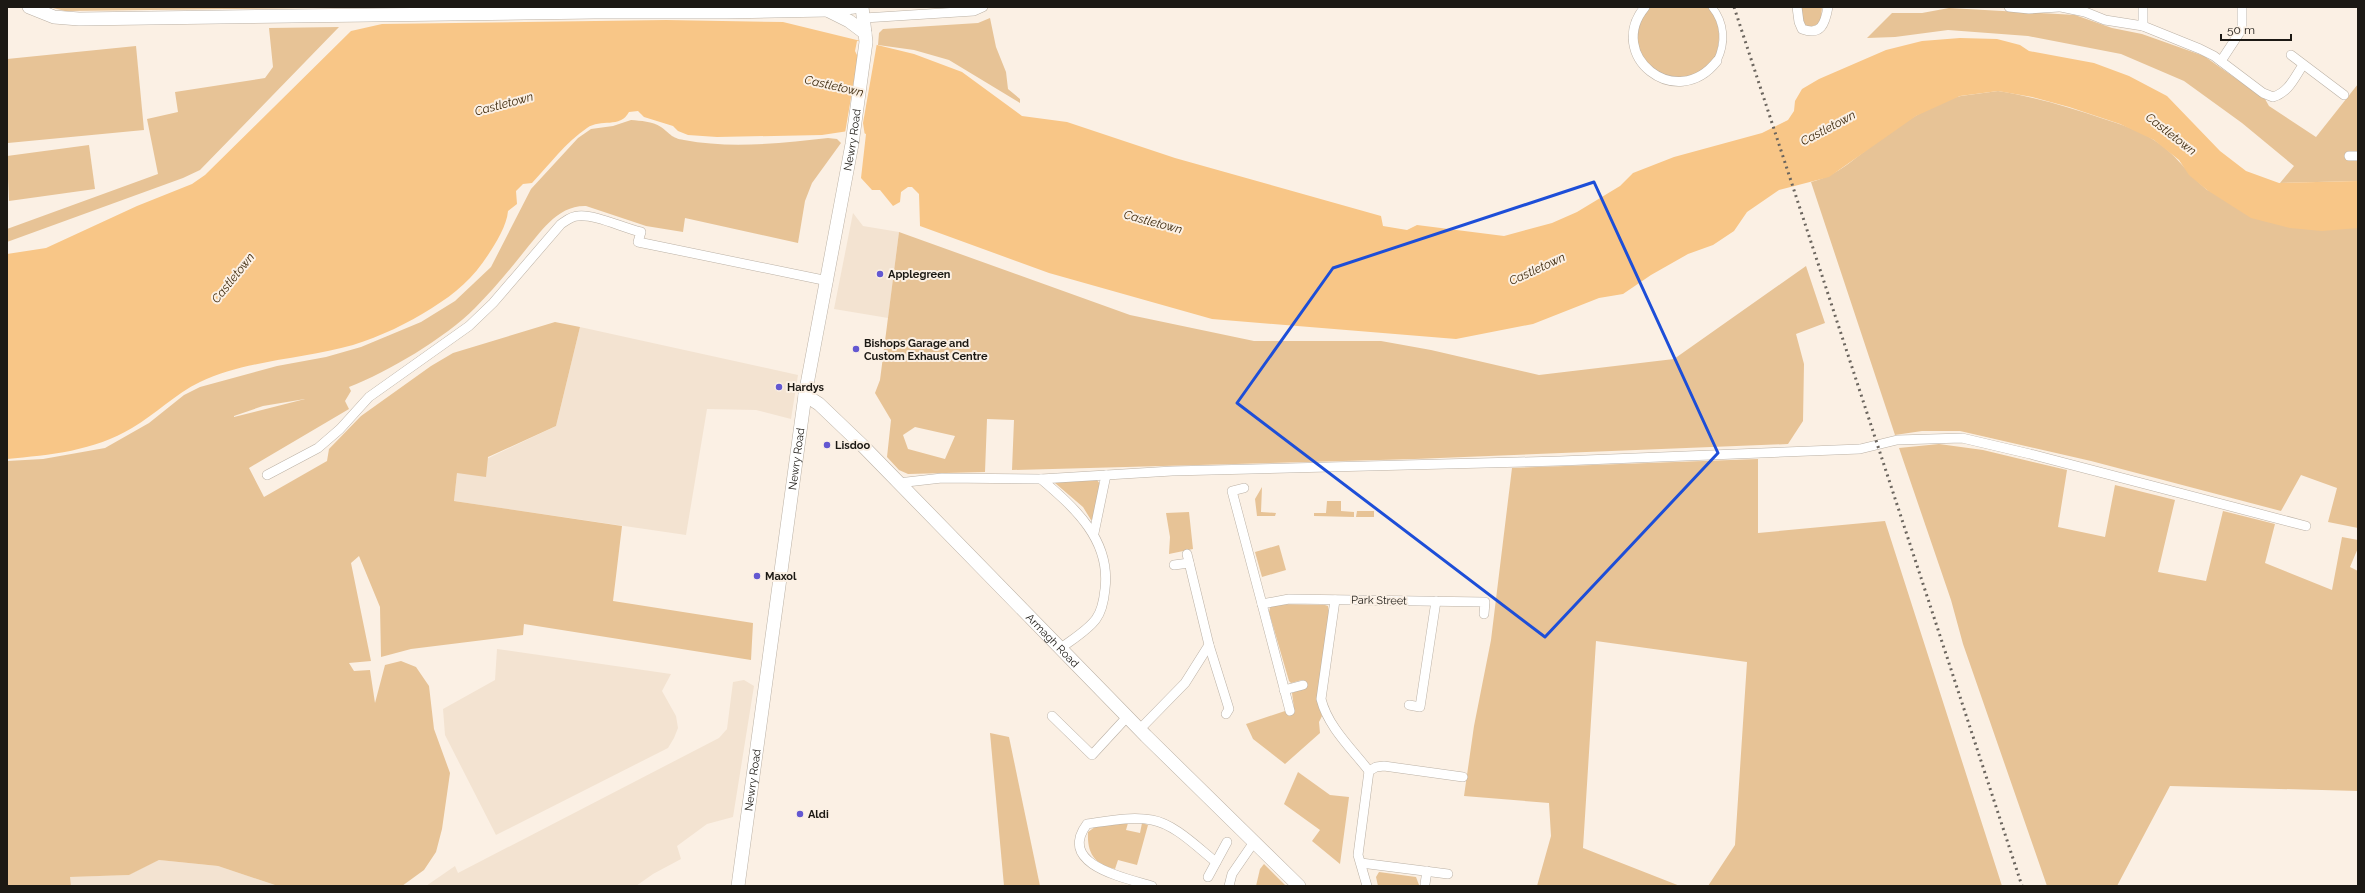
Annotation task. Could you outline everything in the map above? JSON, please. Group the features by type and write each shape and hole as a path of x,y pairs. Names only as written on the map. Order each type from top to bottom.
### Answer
{"main road":[{"path":"29,7 54,17 79,19 168,16 669,12 825,9 854,7"},
{"path":"669,12 690,7"},
{"path":"825,9 849,21 866,38"},
{"name":"Newry Road","path":"738,886 805,395 828,281 852,144 866,38 863,13"},
{"name":"Armagh Road","path":"805,395 823,408 898,482 976,564 1061,648 1127,717 1299,886"}],"street":[{"path":"863,13 974,11 983,7"},
{"path":"1645,7 1636,22 1634,47 1640,60 1652,74 1668,81 1690,80 1704,74 1716,61 1722,45 1723,36 1719,18 1712,7"},
{"path":"1797,7 1799,22 1802,29 1811,32 1820,29 1824,22 1828,7"},
{"path":"2009,7 2029,9 2060,7 2085,12 2105,20 2143,26 2200,49 2221,61 2263,93 2273,97 2282,94 2290,86 2303,65"},
{"path":"2143,7 2143,26"},
{"path":"2221,61 2242,29 2242,7"},
{"path":"2291,56 2344,95"},
{"path":"267,475 318,448 340,429 369,397 469,326 493,303 561,224 570,218 578,216 589,217 641,232 638,242 828,281"},
{"path":"898,482 912,479 1040,479 1172,471 1560,461 1860,449 1897,440 1962,438 2030,454 2306,526"},
{"path":"1094,533 1106,475"},
{"path":"1040,479 1072,506 1094,533 1101,553 1106,582 1101,609 1097,618 1061,648"},
{"path":"1244,488 1232,491 1290,711"},
{"path":"1174,565 1188,559 1209,645 1229,709 1226,714"},
{"name":"Park Street","path":"1262,604 1289,599 1485,602 1484,614"},
{"path":"1335,600 1321,699 1324,710 1337,731 1370,771 1358,855 1367,886"},
{"path":"1410,705 1420,707 1436,601"},
{"path":"1140,729 1185,683 1209,645"},
{"path":"1284,690 1303,685"},
{"path":"1052,716 1092,755 1127,717"},
{"path":"1370,771 1376,767 1384,766 1463,777"},
{"path":"1152,886 1104,871 1090,862 1079,847 1079,835 1087,824 1117,820 1152,820 1176,832 1216,862"},
{"path":"1208,877 1227,842"},
{"path":"1229,886 1232,874 1254,842"},
{"path":"1360,864 1448,874"},
{"path":"1425,884 1427,871"}],"highlighted area":[{"path":"1594,182 1718,453 1545,637 1237,403 1333,268"}],"shaded area":[{"path":"49,7 396,7 65,11"},
{"path":"1648,7 1708,7 1714,16 1719,31 1718,47 1712,62 1702,71 1680,77 1661,76 1652,69 1640,53 1637,35 1642,16"},
{"path":"1801,7 1822,7 1821,19 1818,25 1807,27 1802,20"},
{"path":"1949,8 2075,15 2112,28 2142,34 2204,56 2265,99 2269,106 2316,137 2358,84 2358,181 2280,183 2294,166 2242,123 2184,81 2121,54 2028,36 1948,30 1895,37 1867,38 1892,13 1922,13"},
{"path":"990,18 996,47 1006,72 1008,89 1020,99 1020,103 949,60 914,50 878,45 879,33 883,29 978,23"},
{"path":"339,27 200,170 183,178 7,242 7,229 158,174 147,119 178,112 175,92 265,78 273,67 269,28"},
{"path":"136,46 144,130 8,143 7,59"},
{"path":"1998,91 2065,106 2123,125 2142,133 2162,145 2207,190 2358,228 2358,528 2328,522 2337,488 2301,475 2281,511 2091,461 1960,431 1922,431 1895,435 1811,182 1831,175 1854,160 1896,128 1940,103 1961,96"},
{"path":"631,120 646,122 658,125 674,137 702,143 738,145 793,142 828,138 837,139 841,143 812,183 805,201 798,243 685,218 683,232 646,226 586,206 566,210 558,215 543,229 494,288 463,319 415,353 381,373 349,387 351,391 345,401 349,409 249,468 264,497 327,461 329,449 361,416 431,366 453,353 555,322 580,327 556,426 488,457 486,477 457,473 454,501 622,526 613,601 753,623 751,660 524,624 523,635 411,649 381,657 380,607 359,556 351,563 371,661 349,663 354,671 370,670 375,703 385,665 401,661 416,667 429,686 434,729 450,773 442,829 436,852 424,870 402,886 278,886 218,866 159,860 129,875 70,877 71,886 7,886 7,461 43,459 105,448 149,423 184,395 200,387 277,366 326,357 361,347 421,322 455,301 491,267 531,189 578,138 591,129 613,126","holes":["305,399 234,417 263,406"]},
{"path":"89,145 95,189 9,201 7,156"},
{"path":"853,213 863,226 899,232 888,318 834,309"},
{"path":"899,232 1130,315 1254,341 1381,341 1431,350 1539,375 1674,359 1806,266 1825,323 1796,334 1804,364 1803,421 1788,444 1415,459 1012,470 1014,420 987,419 985,472 908,474 899,470 887,457 891,420 875,393 880,380","holes":["915,427 955,436 945,459 908,449 903,435"]},
{"path":"580,327 798,375 791,419 756,410 707,409 686,535 454,501 457,473 556,426"},
{"path":"1939,444 1983,450 2067,470 2058,527 2105,537 2115,485 2175,500 2158,572 2206,581 2223,511 2275,524 2265,563 2332,590 2342,537 2358,540 2358,548 2350,567 2358,571 2358,791 2170,786 2117,886 2047,886 1963,644 1951,600 1899,448"},
{"path":"1758,459 1758,533 1885,521 2002,886 1708,886 1735,845 1747,662 1596,641 1583,848 1680,886 1537,886 1551,836 1549,803 1464,796 1474,726 1491,640 1512,468"},
{"path":"1097,480 1100,484 1094,519 1091,520 1083,507 1055,483 1056,481"},
{"path":"1262,487 1261,512 1276,513 1275,516 1257,516 1255,499"},
{"path":"1327,501 1341,501 1341,511 1354,512 1354,517 1314,516 1314,513 1326,513"},
{"path":"1357,511 1374,511 1374,517 1356,517"},
{"path":"1189,512 1193,549 1169,554 1170,537 1166,513"},
{"path":"1279,545 1286,570 1262,577 1255,552"},
{"path":"1276,604 1325,605 1328,606 1329,613 1317,700 1322,716 1319,722 1320,733 1285,764 1253,739 1246,724 1294,708 1292,693 1304,688 1302,680 1291,683 1289,681 1269,612 1270,607"},
{"path":"497,649 671,674 662,691 676,716 678,728 674,738 668,748 496,835 445,735 443,709 495,680"},
{"path":"744,680 754,686 733,817 707,824 677,846 681,859 653,874 636,886 426,886 455,866 458,873 719,738 727,729 733,682"},
{"path":"990,733 1009,737 1040,886 1004,886"},
{"path":"1298,772 1330,795 1349,797 1340,864 1312,841 1320,830 1284,804"},
{"path":"1128,823 1126,830 1140,833 1142,823 1148,825 1137,865 1118,860 1115,869 1097,861 1089,846 1088,832 1095,827"},
{"path":"159,860 218,866 278,886 71,886 69,877 128,875"},
{"path":"1264,864 1286,886 1256,886 1260,869"},
{"path":"1379,872 1416,877 1419,885 1427,886 1378,886 1376,877"}],"water":[{"name":"Castletown","path":"666,20 783,22 914,54 962,72 1022,116 1067,122 1175,158 1381,216 1383,226 1407,230 1417,225 1504,236 1552,223 1577,212 1620,186 1633,173 1674,157 1762,133 1788,120 1794,111 1795,101 1802,89 1819,79 1886,50 1922,41 1960,38 1997,39 2020,45 2029,51 2094,63 2129,76 2167,96 2220,151 2246,171 2279,183 2358,181 2358,228 2322,231 2290,228 2251,218 2207,190 2189,175 2179,160 2154,140 2120,124 2069,107 2032,97 1998,91 1960,96 1916,116 1829,177 1779,190 1747,212 1734,231 1713,245 1688,254 1651,275 1623,294 1599,298 1533,324 1456,339 1212,319 1049,273 920,226 919,194 912,187 908,187 901,192 900,202 893,206 880,190 872,190 861,178 866,134 855,130 822,135 717,137 688,135 678,131 673,126 644,117 638,111 629,112 621,120 615,122 592,125 587,128 565,147 532,183 523,184 516,191 517,204 508,211 506,222 501,234 476,271 449,297 413,319 384,334 353,345 315,354 256,364 236,369 200,382 174,398 132,428 102,442 71,451 7,459 7,254 46,248 137,206 192,184 205,175 351,31 382,24"}],"pier":[{"path":"857,41 877,43 863,123 865,136 863,146 864,135 855,132 845,133 858,57 855,51"}],"railway":[{"path":"1734,7 2022,886"}],"place":[{"name":"Applegreen","path":"880,274"},
{"name":"Bishops Garage and Custom Exhaust Centre","path":"856,349"},
{"name":"Hardys","path":"779,387"},
{"name":"Lisdoo","path":"827,445"},
{"name":"Maxol","path":"757,576"},
{"name":"Aldi","path":"800,814"}]}
